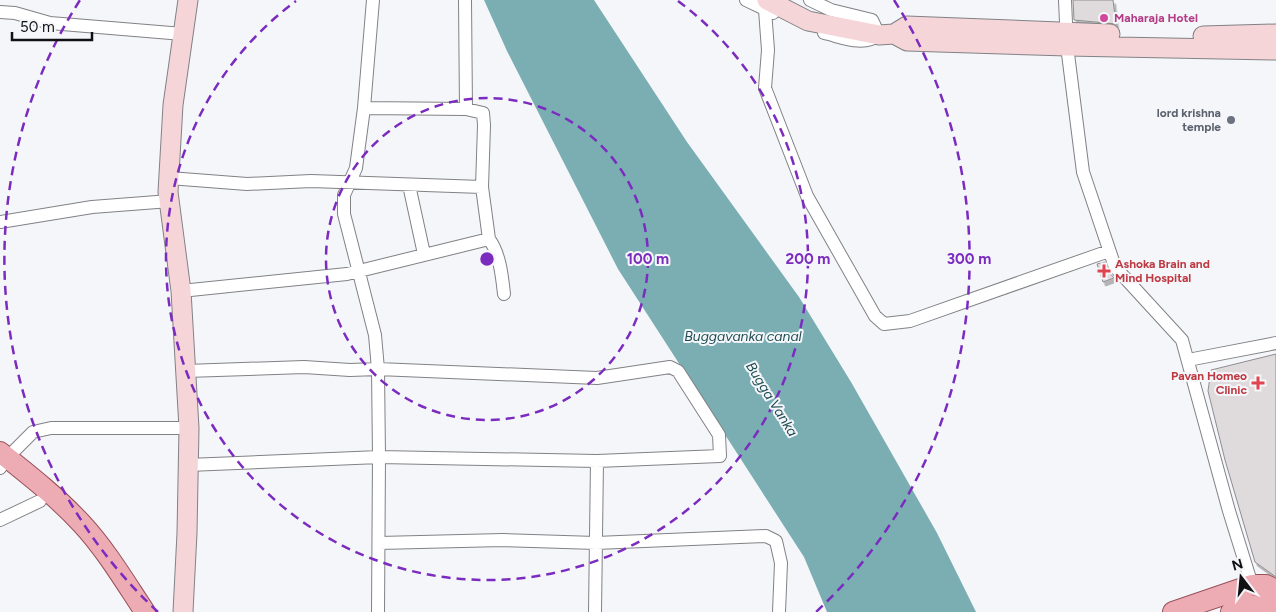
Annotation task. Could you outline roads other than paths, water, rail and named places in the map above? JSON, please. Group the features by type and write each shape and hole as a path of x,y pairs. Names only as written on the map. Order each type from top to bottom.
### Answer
{"main road":[{"path":"183,612 189,428 181,291 169,178 173,105 188,0"},
{"path":"766,5 808,21 887,35 907,41 1067,40 1276,34"},
{"path":"1067,40 1276,50"},
{"path":"2,462 72,533 96,563 129,612"},
{"path":"2,462 51,492 82,524 107,555 145,612"},
{"path":"1173,612 1252,585 1266,585 1276,590"},
{"path":"1231,612 1269,605 1276,608"}],"street":[{"path":"373,0 364,108 356,168 344,195 344,214 375,335 378,369 378,612"},
{"path":"465,0 466,109"},
{"path":"746,0 766,5 768,50 765,88 807,196 875,316 884,324 910,321 1109,251"},
{"path":"810,0 831,10 872,20 887,35"},
{"path":"1065,0 1067,40 1082,172 1115,267 1182,340 1228,511 1252,585"},
{"path":"0,12 16,13 50,23 183,34"},
{"path":"364,108 466,109 483,113 482,186 489,239 494,245 502,272 504,294"},
{"path":"169,178 247,184 311,180 409,185 422,183 482,186"},
{"path":"409,185 424,254"},
{"path":"0,222 92,207 170,201"},
{"path":"181,291 347,274 489,239"},
{"path":"1188,360 1276,343"},
{"path":"186,371 304,367 597,378 670,367 678,371 719,435 720,456 597,461 379,457 188,464"},
{"path":"2,462 33,432 51,428 189,428"},
{"path":"595,612 597,461"},
{"path":"0,520 40,501"},
{"path":"379,544 503,540 596,543 766,536 776,541 781,563 779,612"}],"water":[{"name":"Buggavanka canal","path":"484,0 594,0 687,142 799,297 851,382 937,533 976,612 827,612 804,557 618,269 507,51"}],"place":[{"name":"Maharaja Hotel","path":"1104,18"},
{"name":"lord krishna temple","path":"1231,120"},
{"name":"Ashoka Brain and Mind Hospital","path":"1104,271"},
{"name":"Pavan Homeo Clinic","path":"1258,383"}],"water label":[{"name":"Bugga Vanka","path":"772,399"}]}
